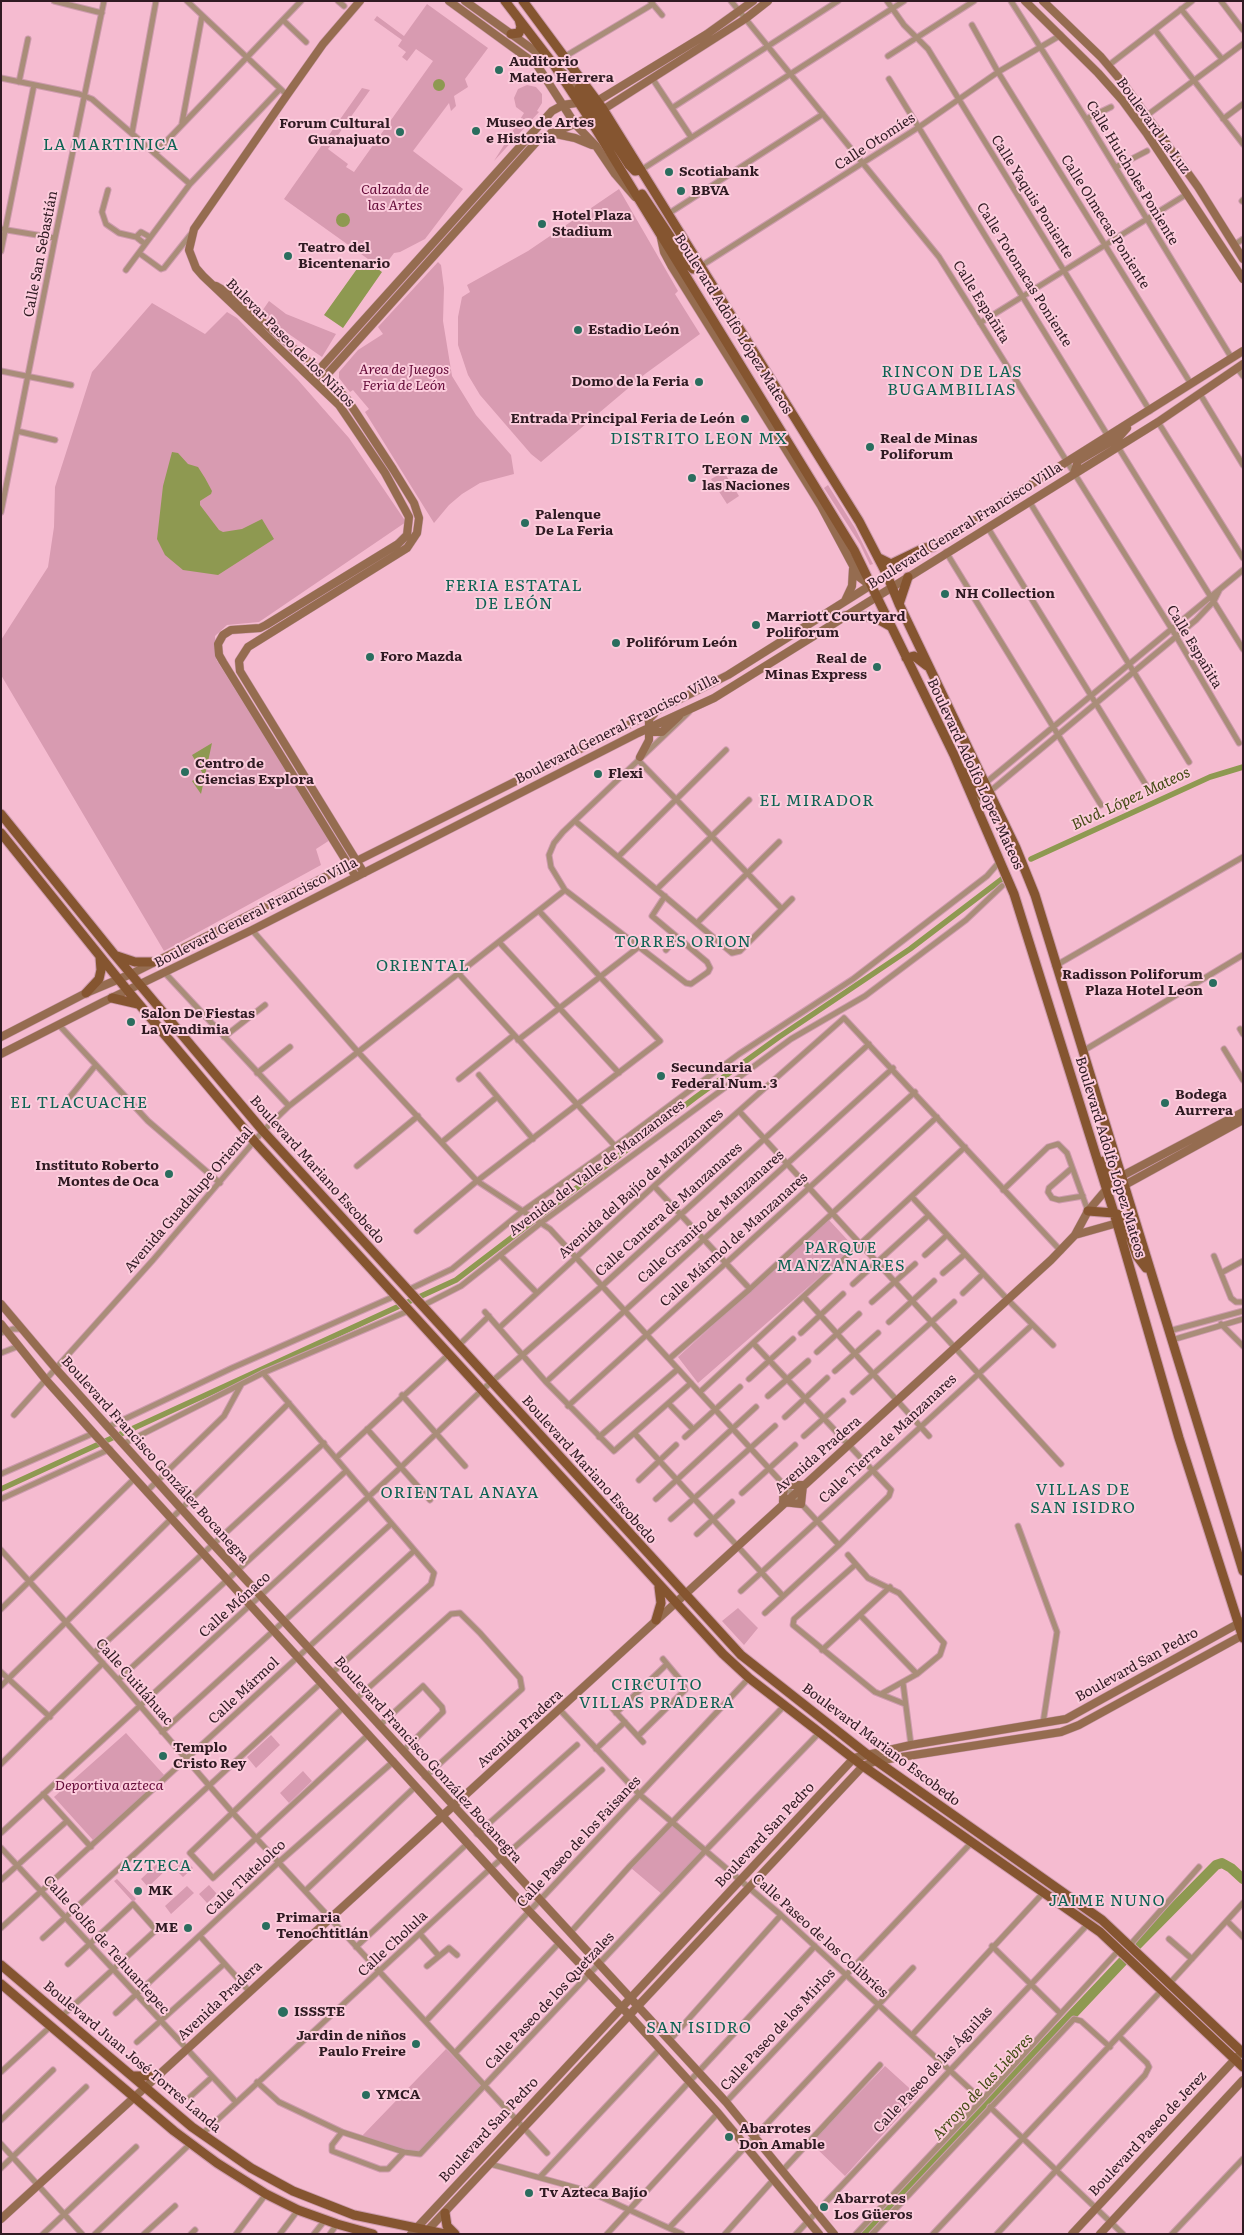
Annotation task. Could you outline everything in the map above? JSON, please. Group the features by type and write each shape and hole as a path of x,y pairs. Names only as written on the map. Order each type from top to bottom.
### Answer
{"main road":[{"name":"Boulevard Adolfo López Mateos","path":"505,1 554,65 578,102 597,111 624,176 854,550 959,767 980,793 1016,848 1035,896 1081,1052 1179,1438 1240,1623 1242,1636"},
{"name":"Boulevard Adolfo López Mateos","path":"523,1 564,57 597,111 642,170 805,431 872,546 931,669 980,793 1014,894 1091,1140 1115,1184 1114,1213 1125,1221 1149,1272 1243,1571"},
{"path":"511,34 519,33 521,27 519,19"},
{"path":"579,88 588,103 597,111"},
{"path":"624,176 649,202 689,265 693,269 701,266"},
{"path":"872,546 881,560 892,564 924,548 933,547"},
{"path":"899,604 908,577"},
{"path":"845,616 874,617 890,626"},
{"path":"906,658 918,658 931,669"},
{"name":"Boulevard Mariano Escobedo","path":"1,814 114,954 263,1131 491,1383 583,1480 684,1594 751,1664 876,1761 1082,1905 1130,1945 1242,2052"},
{"name":"Boulevard Mariano Escobedo","path":"1,833 128,991 255,1142 675,1603 749,1678 863,1766 1088,1924 1119,1950 1243,2067"},
{"path":"86,993 98,982 101,974 102,965 98,952"},
{"path":"114,954 135,962 153,962"},
{"path":"112,998 141,1006"},
{"path":"1088,1211 1114,1213"},
{"path":"656,1580 662,1596 656,1620"},
{"name":"Boulevard Juan José Torres Landa","path":"1,1965 201,2135 251,2168 293,2191 370,2220 413,2231 445,2234"},
{"name":"Boulevard Juan José Torres Landa","path":"1,1984 190,2144 266,2194 298,2210 372,2234"},
{"path":"132,2076 157,2076"},
{"path":"445,2213 446,2226 455,2234"}],"street":[{"path":"54,1 102,13"},
{"name":"Calle San Sebastián","path":"1,512 104,1"},
{"path":"132,133 156,1"},
{"path":"187,1 287,95"},
{"path":"155,153 301,1"},
{"path":"338,1 344,6"},
{"name":"Bulevar Paseo de los Niños","path":"356,877 219,655 218,649 220,638 231,630 260,628 398,544 407,535 410,523 402,503 353,424 339,405 226,299 196,268 191,258 189,243 194,229 323,44 360,1"},
{"path":"449,1 537,65 575,124 596,146 615,174 642,203"},
{"path":"465,1 554,65 579,88 597,111"},
{"name":"Calle Españita","path":"730,1 925,236 1176,636 1239,743"},
{"path":"597,111 671,61 753,1"},
{"path":"318,385 539,139 575,124 652,78 671,61 745,19 768,1"},
{"path":"672,108 838,1"},
{"name":"Calle Yaquis Poniente","path":"887,1 904,25 928,49 1150,411"},
{"path":"642,170 904,1"},
{"path":"888,56 916,36 974,1"},
{"name":"Calle Huicholes Poniente","path":"1011,1 1116,167 1231,357"},
{"name":"Boulevard La Luz","path":"1025,1 1112,88 1138,122 1243,279"},
{"name":"Boulevard La Luz","path":"1043,1 1109,65 1148,115 1198,188 1243,259"},
{"path":"1109,65 1192,1"},
{"path":"1221,1 1243,30"},
{"path":"564,57 652,3 662,15"},
{"path":"1181,9 1222,59"},
{"path":"182,124 202,16"},
{"path":"283,20 306,42"},
{"name":"Calle Olmecas Poniente","path":"972,25 998,72 1191,384"},
{"path":"1155,30 1243,144"},
{"name":"Calle Otomíes","path":"701,266 919,127 998,72 1061,35"},
{"path":"19,82 28,39"},
{"path":"1138,122 1243,44"},
{"path":"1,78 85,96 99,105 190,184"},
{"path":"652,78 691,137"},
{"name":"Calle Totonacas Poniente","path":"889,79 1024,296 1108,436"},
{"path":"1,250 3,229 34,85"},
{"path":"126,270 190,184 280,89"},
{"path":"312,378 552,111 562,105 578,102 588,103"},
{"path":"1223,119 1243,104"},
{"path":"1086,119 1111,106"},
{"path":"668,214 823,114"},
{"path":"551,133 575,138 596,146"},
{"path":"1116,167 1147,151"},
{"path":"108,190 102,212 106,224 126,236 136,237 145,244"},
{"path":"980,323 1187,194"},
{"path":"3,229 55,238"},
{"path":"139,253 161,269 164,268 194,229"},
{"path":"136,237 141,232 150,237"},
{"path":"660,233 664,252 672,267 821,506 859,577 871,586"},
{"path":"1234,245 1243,239"},
{"name":"Bulevar Paseo de los Niños","path":"213,285 230,294 326,376 357,412 417,509 419,525 413,541 399,554 254,643 242,655 239,661 240,671 364,873"},
{"name":"Boulevard General Francisco Villa","path":"1,1037 86,993 131,974 668,704 714,683 843,604 1243,351"},
{"path":"1240,366 1243,376"},
{"name":"Boulevard General Francisco Villa","path":"1,1054 252,930 650,727 654,732 662,732 682,712 714,698 892,588 946,552 1158,422 1240,366"},
{"path":"1,371 71,385"},
{"path":"1200,394 1243,465"},
{"path":"1074,473 1078,461 1119,437 1132,422"},
{"path":"1158,422 1243,558"},
{"path":"17,431 55,440"},
{"path":"1118,447 1243,649"},
{"path":"1029,501 1189,762"},
{"path":"988,528 1092,694 1149,790"},
{"path":"946,552 1059,734 1101,806"},
{"path":"843,604 854,581 852,562"},
{"path":"980,793 1054,726 1171,630 1210,595 1243,570"},
{"path":"980,793 1059,734 1176,636 1214,601 1220,589"},
{"path":"714,683 714,698"},
{"path":"639,758 647,746 650,727 648,721 651,716 668,704"},
{"path":"665,896 652,916 707,962 710,968 708,972 694,983 686,983 565,890 551,866 549,855 558,837 698,704"},
{"path":"618,857 675,798 726,750"},
{"path":"639,758 782,910"},
{"path":"288,768 296,763"},
{"path":"657,889 749,800"},
{"path":"575,821 732,952 740,951 792,899"},
{"path":"698,922 779,842"},
{"path":"1055,966 1243,857"},
{"path":"408,1292 452,1269 526,1211 739,1054 853,979 987,876 1001,860"},
{"name":"Avenida del Valle de Manzanares","path":"420,1305 460,1286 541,1222 790,1039 865,996 926,952 1002,886"},
{"name":"Avenida Guadalupe Oriental","path":"14,1415 220,1183 263,1131 289,1106 565,890"},
{"path":"417,1231 477,1181 660,1041 538,911"},
{"path":"252,930 358,1052 477,1181 541,1222 576,1257 839,1545"},
{"path":"666,950 677,937"},
{"path":"499,942 619,1073"},
{"path":"459,1078 559,1008 640,946"},
{"path":"1081,1052 1243,955"},
{"path":"165,973 289,1106"},
{"path":"459,974 615,1146"},
{"path":"224,1037 265,1005"},
{"name":"Avenida del Bajío de Manzanares","path":"499,1328 654,1186 844,1018 869,1044"},
{"path":"59,1025 148,1121 220,1183"},
{"path":"869,1044 1061,1251"},
{"name":"Calle Cantera de Manzanares","path":"481,1391 524,1356 869,1044"},
{"path":"257,1073 290,1047"},
{"path":"1224,1049 1243,1080"},
{"path":"70,1097 95,1066"},
{"name":"Calle Granito de Manzanares","path":"546,1382 893,1068"},
{"path":"478,1076 533,1139"},
{"name":"Calle Mármol de Manzanares","path":"568,1406 915,1092"},
{"path":"442,1142 497,1097"},
{"path":"739,1111 1061,1464"},
{"path":"1115,1184 1243,1112"},
{"path":"357,1166 418,1116"},
{"path":"670,1359 833,1214 937,1117"},
{"path":"1115,1184 1243,1120"},
{"path":"1003,1190 1048,1147 1055,1144 1062,1146 1088,1211"},
{"path":"700,1392 965,1147"},
{"path":"1072,1168 1048,1192 1052,1198 1059,1200 1083,1196"},
{"name":"Avenida Pradera","path":"1,2219 136,2098 157,2076 249,1991 560,1710 784,1502 849,1446 1061,1251 1075,1235 1088,1211 1115,1184"},
{"path":"654,1186 750,1289"},
{"path":"912,1197 1008,1300 1053,1344"},
{"path":"853,1284 929,1215"},
{"path":"1075,1235 1125,1221"},
{"path":"925,1255 947,1235"},
{"path":"500,1254 537,1293"},
{"path":"944,1273 965,1254"},
{"path":"1214,1256 1231,1298 1236,1302 1243,1302"},
{"path":"1221,1273 1243,1261"},
{"path":"872,1302 915,1264"},
{"path":"963,1293 984,1274"},
{"path":"888,1322 934,1281"},
{"path":"801,1333 842,1294"},
{"path":"804,1297 929,1436"},
{"path":"110,1429 232,1368 396,1298"},
{"path":"853,1392 954,1302"},
{"name":"Boulevard Francisco González Bocanegra","path":"1,1304 56,1369 181,1509 308,1646 500,1860 726,2102 784,2170 834,2234"},
{"path":"121,1442 242,1385 263,1373 407,1310"},
{"path":"1170,1336 1206,1320 1243,1311"},
{"path":"458,1347 487,1314 568,1406 614,1451 692,1383"},
{"path":"817,1352 859,1314"},
{"path":"1170,1336 1243,1319"},
{"path":"1206,1320 1209,1327"},
{"path":"1221,1324 1243,1346"},
{"name":"Calle Tierra de Manzanares","path":"741,1591 816,1520 1032,1325"},
{"path":"3,1329 21,1329"},
{"name":"Boulevard Francisco González Bocanegra","path":"3,1329 46,1380 323,1682 530,1912 622,2007 718,2113 819,2234"},
{"path":"835,1371 878,1333"},
{"path":"749,1379 793,1339"},
{"path":"753,1343 891,1490 889,1496 839,1545 764,1613"},
{"path":"1,1353 19,1346"},
{"path":"336,1458 402,1395 448,1355"},
{"path":"768,1396 808,1360"},
{"path":"599,1437 678,1369"},
{"path":"263,1373 434,1573 431,1584 332,1673"},
{"path":"785,1417 828,1378"},
{"path":"148,1490 224,1416 242,1385"},
{"path":"685,1436 740,1387"},
{"name":"Calle Mónaco","path":"2,1831 262,1596 481,1391"},
{"path":"402,1395 465,1466"},
{"path":"804,1436 843,1401"},
{"path":"1,1686 289,1403"},
{"path":"668,1404 693,1429"},
{"path":"656,1499 756,1407"},
{"path":"671,1519 775,1426"},
{"path":"367,1429 430,1500"},
{"path":"635,1434 783,1596"},
{"path":"1,1474 96,1435"},
{"path":"94,1653 324,1443"},
{"path":"639,1480 676,1445"},
{"path":"742,1493 795,1445"},
{"path":"1,1499 108,1448"},
{"path":"118,1680 346,1471"},
{"path":"1,1609 136,1478"},
{"path":"784,1485 803,1485 802,1504"},
{"path":"784,1485 784,1502 802,1504"},
{"path":"696,1534 732,1502"},
{"path":"162,1732 391,1524"},
{"path":"1018,1526 1024,1537 1057,1632 1043,1723"},
{"name":"Calle Cuitláhuac","path":"1,1550 141,1706 232,1812 547,2153"},
{"name":"Calle Mármol","path":"1,1928 414,1551"},
{"path":"848,1555 855,1565 872,1581 890,1587 904,1598 944,1643 940,1655 917,1674 881,1694"},
{"path":"855,1565 792,1622 795,1628 875,1692 905,1704"},
{"path":"822,1650 890,1587"},
{"path":"356,1699 446,1618 457,1612 486,1640 520,1678 524,1686 520,1692 426,1777"},
{"path":"860,1615 917,1674"},
{"name":"Boulevard San Pedro","path":"413,2231 854,1758 911,1745 1066,1718 1240,1623"},
{"name":"Boulevard San Pedro","path":"426,2232 863,1766 876,1761 957,1750 1069,1729 1242,1636"},
{"path":"616,1713 665,1662 684,1683 685,1690 638,1736"},
{"path":"1,1764 103,1663"},
{"path":"1,1672 50,1717"},
{"name":"Calle Paseo de los Faisanes","path":"426,2021 749,1678"},
{"path":"43,1938 323,1682"},
{"path":"903,1683 911,1745"},
{"path":"379,1726 423,1686 442,1707 442,1714 402,1751"},
{"path":"570,1933 672,1822 785,1705"},
{"path":"344,1706 190,1853 213,1878 370,1734"},
{"path":"612,1708 644,1742"},
{"name":"Calle Paseo de los Colibríes","path":"560,1710 639,1794 749,1887 847,1974 982,2100"},
{"path":"1066,1718 1069,1729"},
{"path":"596,1749 625,1722"},
{"name":"Calle Paseo de los Quetzales","path":"258,2082 279,2102 342,2132 404,2152 420,2154 706,1850 821,1732"},
{"path":"477,1834 577,1745"},
{"name":"Calle Tlatelolco","path":"116,2013 279,1862 394,1761"},
{"name":"Calle Cholula","path":"201,2135 491,1868 602,1770"},
{"path":"305,1891 416,1786"},
{"path":"44,1794 91,1847"},
{"path":"1,1880 67,1821"},
{"path":"356,1947 468,1842"},
{"name":"Calle Paseo de los Mirlos","path":"726,2102 972,1843"},
{"name":"Calle Golfo de Tehuantepec","path":"1,1848 236,2102"},
{"path":"1130,1945 1199,1867"},
{"path":"912,2035 992,1946 1044,1892"},
{"path":"1169,1984 1243,1903"},
{"path":"62,2016 156,1930 133,1904 68,1964"},
{"path":"670,2041 781,1916"},
{"path":"1227,1921 1243,1937"},
{"name":"Calle Paseo de las Águilas","path":"796,2234 1030,1983 1088,1924"},
{"path":"420,1934 439,1956"},
{"path":"200,1936 249,1991"},
{"path":"1169,1939 1192,1959"},
{"path":"455,2052 560,1942"},
{"path":"588,2191 697,2071 815,1946"},
{"path":"992,1946 1060,2013"},
{"path":"427,1966 449,1948 457,1954"},
{"path":"856,2234 1119,1950"},
{"path":"137,2042 224,1964"},
{"path":"670,2227 913,1968"},
{"path":"933,2234 1120,2037 1161,1991"},
{"path":"872,2234 1074,2019 1081,2021 1110,2047"},
{"path":"1,2072 51,2026"},
{"path":"997,2234 1148,2071 1149,2067 1144,2059 1120,2037"},
{"path":"540,2177 660,2049"},
{"name":"Boulevard Paseo de Jerez","path":"1072,2234 1242,2052"},
{"path":"784,2170 880,2065"},
{"path":"1,2120 53,2070"},
{"path":"190,2097 212,2078"},
{"path":"1100,2234 1243,2080"},
{"path":"1,2168 86,2087"},
{"path":"990,2107 1123,2234"},
{"path":"607,2234 718,2113"},
{"path":"342,2132 332,2145 332,2151 372,2166 388,2169 404,2152"},
{"path":"1,2144 82,2234"},
{"path":"95,2234 190,2144"},
{"path":"43,2234 136,2147"},
{"path":"1172,2234 1243,2159"},
{"path":"490,2164 588,2191 629,2208 682,2234"},
{"path":"461,2178 470,2186"},
{"path":"725,2234 774,2178"},
{"path":"236,2234 266,2194"},
{"path":"144,2234 175,2206"},
{"path":"280,2234 298,2210"},
{"path":"314,2234 326,2220"},
{"path":"330,2234 337,2224"}],"green space":[{"name":"Calzada de las Artes","path":"427,4 488,48 465,79 468,87 454,96 456,106 451,111 449,103 413,151 463,189 425,239 400,252 394,253 382,269 284,199 362,88 370,90 328,149 348,164 346,167 354,172 433,61 416,49 407,61 402,57 406,52 398,46 402,40 374,20 377,16 404,36"},
{"path":"527,85 536,87 542,94 542,103 537,111 539,112 494,161 524,113 516,107 514,98 518,89"},
{"name":"Estadio León","path":"619,189 678,291 675,294 700,334 645,374 541,462 531,454 480,395 468,375 458,345 458,317 462,297 470,292 467,285 528,251"},
{"name":"Area de Juegos Feria de León","path":"438,262 441,265 444,288 443,321 452,376 476,415 511,455 514,474 480,483 462,494 449,505 434,523 365,412 369,409 353,390 350,392 339,378 339,372 358,350 383,334 378,327"},
{"path":"269,301 286,314 336,334 322,357 260,314"},
{"name":"Centro de Ciencias Explora","path":"152,303 205,334 227,312 237,318 298,380 349,438 406,522 259,622 227,625 215,636 216,659 330,840 316,849 321,865 164,951 1,675 1,640 48,567 54,527 55,487 92,372"},
{"path":"734,430 739,439 750,432 752,435 735,444 729,434"},
{"path":"724,472 739,496 727,504 711,479"},
{"path":"828,485 855,528 873,564 870,565 860,544 824,488"},
{"name":"PARQUE MANZANARES","path":"829,1220 854,1247 698,1383 678,1357"},
{"path":"738,1608 758,1628 744,1645 722,1621"},
{"name":"Deportiva azteca","path":"126,1733 165,1776 93,1840 54,1797"},
{"path":"271,1735 280,1745 256,1768 247,1757"},
{"path":"303,1771 312,1781 289,1803 280,1793"},
{"path":"673,1825 702,1851 663,1895 631,1868"},
{"path":"184,1859 193,1868 183,1877 174,1868"},
{"path":"161,1860 168,1868 148,1887 141,1879"},
{"path":"117,1879 136,1899 133,1902 114,1881"},
{"path":"209,1885 217,1894 207,1903 199,1894"},
{"path":"187,1886 194,1893 171,1914 165,1906"},
{"path":"170,1922 176,1928 170,1934 164,1928"},
{"path":"446,2049 481,2086 418,2152 402,2150 361,2137"},
{"path":"885,2066 918,2096 845,2176 811,2143"}],"shaded area":[{"path":"441,79 444,80 444,90 437,91 434,90 433,83 434,80"},
{"path":"343,213 348,215 350,220 348,225 343,227 338,225 336,220 338,215"},
{"path":"364,259 382,272 343,328 324,315"},
{"path":"172,452 178,453 188,464 198,467 205,478 212,491 211,494 200,501 200,505 219,530 223,532 242,529 262,519 274,539 218,575 183,570 165,555 157,539 163,486"},
{"path":"212,743 201,794 192,781 203,774 192,755"}],"waterway":[{"name":"Blvd. López Mateos","path":"1031,859 1210,777 1243,767"},
{"path":"1,1489 456,1280 696,1097 779,1037 910,949 1002,879"},
{"name":"Arroyo de las Liebres","path":"1137,1945 1216,1865 1222,1863 1243,1879"},
{"name":"Arroyo de las Liebres","path":"865,2234 1123,1961"}],"place":[{"name":"Auditorio Mateo Herrera","path":"499,70"},
{"name":"Museo de Artes e Historia","path":"476,131"},
{"name":"Forum Cultural Guanajuato","path":"400,132"},
{"name":"Scotiabank","path":"669,172"},
{"name":"BBVA","path":"681,191"},
{"name":"Hotel Plaza Stadium","path":"542,224"},
{"name":"Teatro del Bicentenario","path":"288,256"},
{"name":"Estadio León","path":"578,330"},
{"name":"Domo de la Feria","path":"699,382"},
{"name":"Entrada Principal Feria de León","path":"745,419"},
{"name":"Real de Minas Poliforum","path":"870,447"},
{"name":"Terraza de las Naciones","path":"692,478"},
{"name":"Palenque De La Feria","path":"525,523"},
{"name":"NH Collection","path":"945,594"},
{"name":"Marriott Courtyard Poliforum","path":"756,625"},
{"name":"Polifórum León","path":"616,643"},
{"name":"Foro Mazda","path":"370,657"},
{"name":"Real de Minas Express","path":"877,667"},
{"name":"Centro de Ciencias Explora","path":"185,772"},
{"name":"Flexi","path":"598,774"},
{"name":"Radisson Poliforum Plaza Hotel Leon","path":"1213,983"},
{"name":"Salon De Fiestas La Vendimia","path":"131,1022"},
{"name":"Secundaria Federal Num. 3","path":"661,1076"},
{"name":"Bodega Aurrera","path":"1165,1103"},
{"name":"Instituto Roberto Montes de Oca","path":"169,1174"},
{"name":"Templo Cristo Rey","path":"163,1756"},
{"name":"MK","path":"138,1891"},
{"name":"Primaria Tenochtitlán","path":"266,1926"},
{"name":"ME","path":"188,1928"},
{"name":"ISSSTE","path":"283,2012"},
{"name":"Jardin de niños Paulo Freire","path":"416,2044"},
{"name":"YMCA","path":"366,2095"},
{"name":"Abarrotes Don Amable","path":"729,2137"},
{"name":"Tv Azteca Bajío","path":"529,2193"},
{"name":"Abarrotes Los Güeros","path":"824,2207"}],"district":[{"name":"LA MARTINICA","path":"111,145"},
{"name":"RINCON DE LAS BUGAMBILIAS","path":"952,381"},
{"name":"DISTRITO LEON MX","path":"699,439"},
{"name":"FERIA ESTATAL DE LEÓN","path":"514,595"},
{"name":"EL MIRADOR","path":"817,801"},
{"name":"TORRES ORION","path":"683,942"},
{"name":"ORIENTAL","path":"423,966"},
{"name":"EL TLACUACHE","path":"79,1103"},
{"name":"PARQUE MANZANARES","path":"841,1257"},
{"name":"ORIENTAL ANAYA","path":"460,1493"},
{"name":"VILLAS DE SAN ISIDRO","path":"1083,1499"},
{"name":"CIRCUITO VILLAS PRADERA","path":"657,1694"},
{"name":"AZTECA","path":"156,1866"},
{"name":"JAIME NUNO","path":"1107,1901"},
{"name":"SAN ISIDRO","path":"699,2028"}]}
